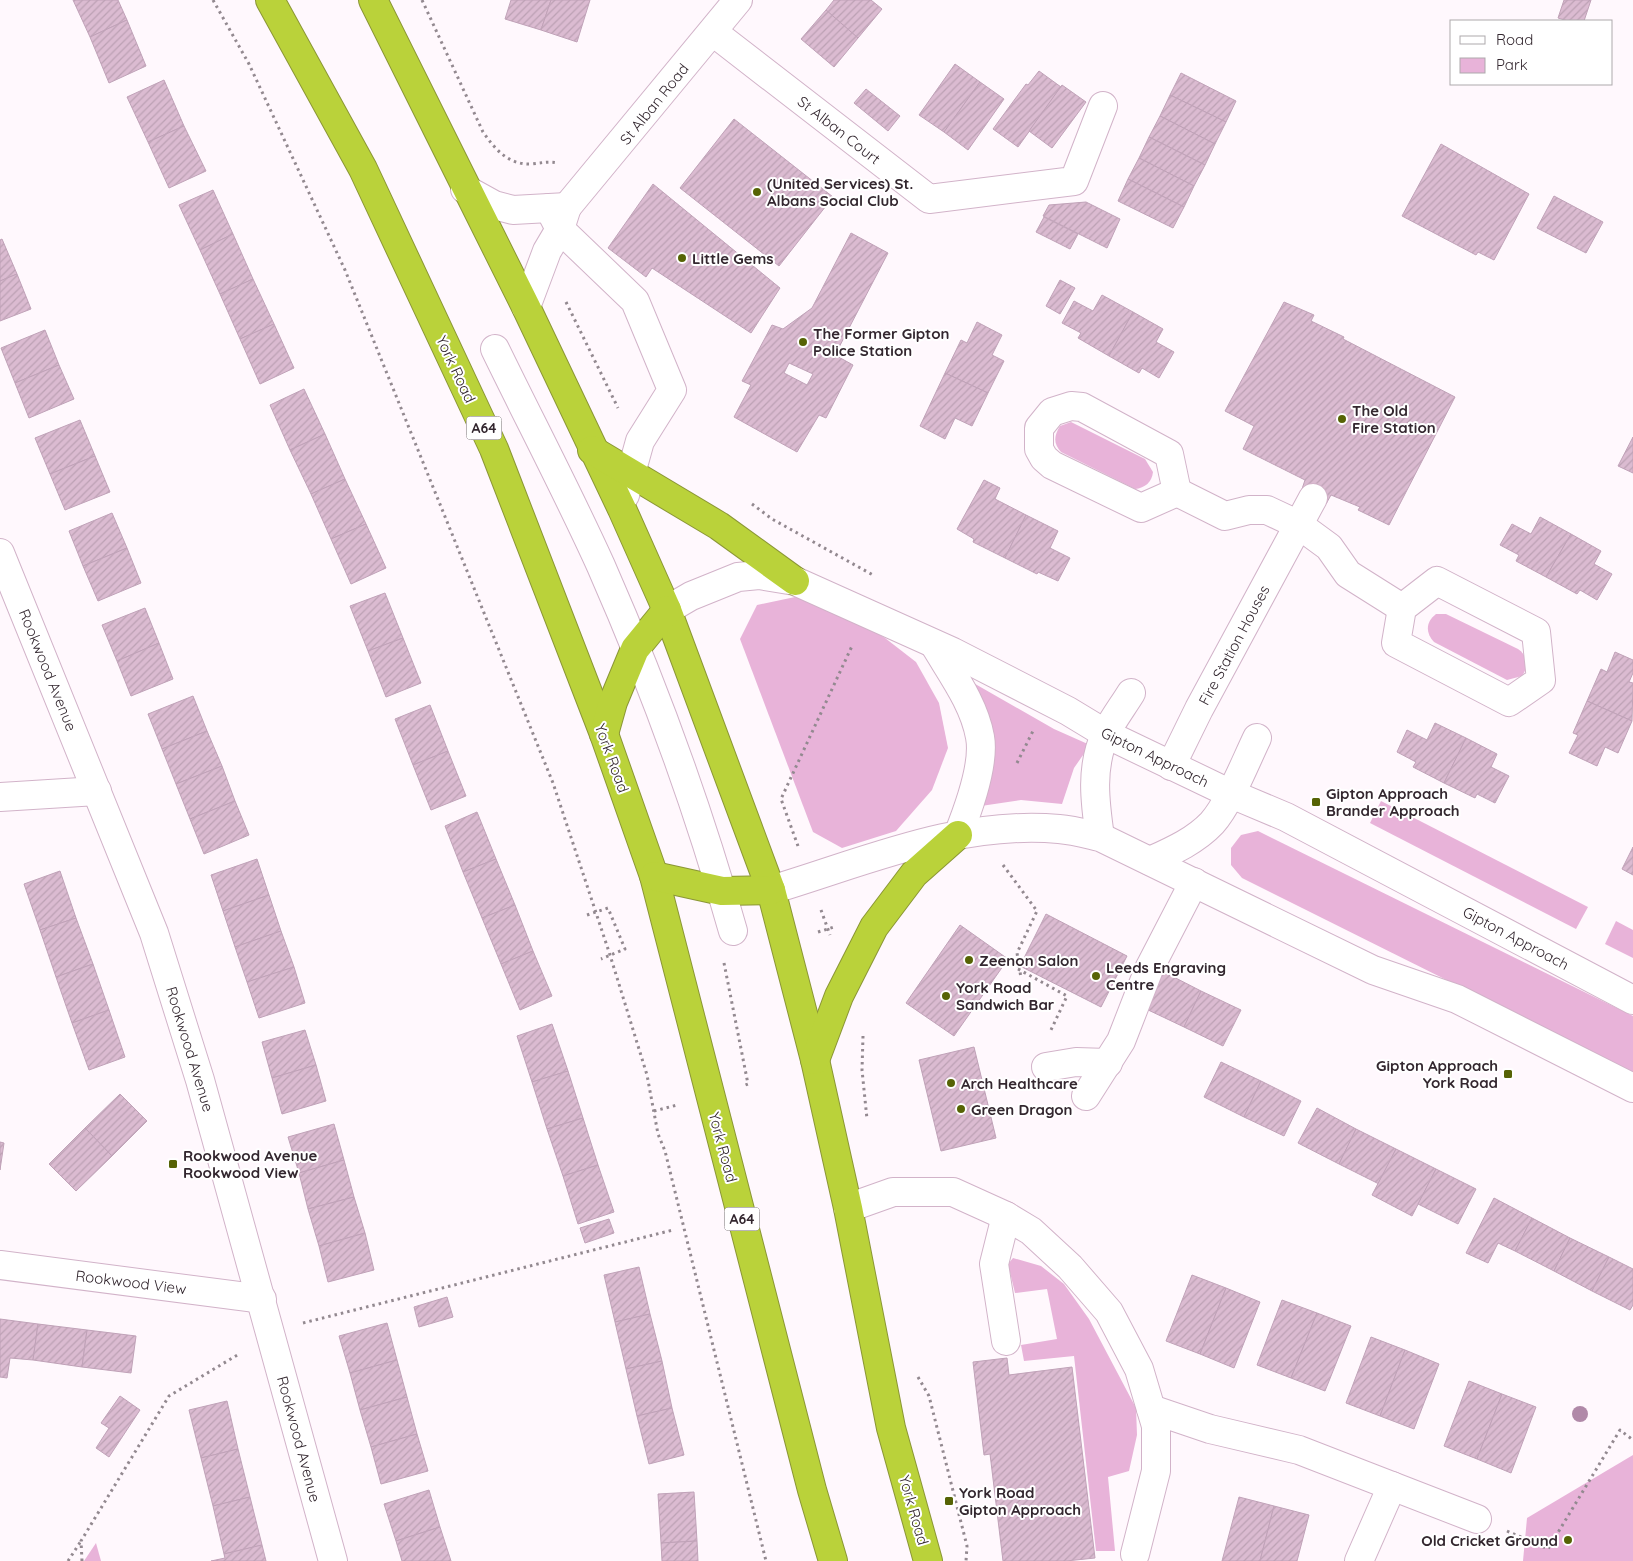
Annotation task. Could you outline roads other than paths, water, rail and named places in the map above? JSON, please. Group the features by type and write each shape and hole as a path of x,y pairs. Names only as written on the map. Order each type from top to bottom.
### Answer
{"highway":[{"name":"York Road","path":"270,0 362,169 494,449 604,734 654,876 812,1490 833,1561"},
{"name":"York Road","path":"373,0 465,189 526,307 592,450 622,509 667,610 771,890 815,1060 848,1208 891,1428 928,1561"},
{"path":"592,450 719,526 795,581"},
{"path":"604,734 613,702 635,649 667,610"},
{"path":"815,1060 839,996 874,927 914,874 958,835"},
{"path":"654,876 722,891 771,890"}],"street":[{"name":"St Alban Road","path":"526,307 559,214 738,0"},
{"name":"St Alban Court","path":"713,32 929,199 1074,181 1103,106"},
{"path":"465,189 494,205 513,210 559,214 636,301 672,390 640,441 622,509"},
{"path":"495,349 600,566 635,649 697,809 722,891 728,943"},
{"path":"1061,407 1082,407 1169,454 1177,492 1141,508 1052,465 1039,449 1040,428 1044,419 1061,407"},
{"path":"1177,492 1225,516 1249,510 1266,510 1299,525 1329,547 1348,574 1402,608"},
{"name":"Fire Station Houses","path":"1171,766 1313,498"},
{"name":"Rookwood Avenue","path":"0,553 154,933 200,1080 333,1561"},
{"name":"Gipton Approach","path":"667,610 691,596 738,577 759,575 795,581 934,644 1068,711 1106,734 1171,766 1286,817 1633,1000"},
{"path":"1437,581 1536,632 1541,680 1509,702 1396,643 1402,608 1437,581"},
{"path":"934,644 970,706 980,738 977,776 958,835"},
{"path":"1100,837 1095,802 1096,765 1106,734 1131,693"},
{"path":"1150,861 1178,848 1212,823 1258,738"},
{"path":"0,797 97,791"},
{"path":"771,890 916,843 958,835 1029,828 1060,829 1100,837 1373,970 1457,999 1633,1088"},
{"path":"1086,1096 1108,1064 1124,1034 1149,969 1194,882"},
{"path":"1059,1065 1108,1064"},
{"path":"848,1208 893,1192 953,1192 1006,1216 1031,1231 1070,1267 1109,1312 1139,1369 1156,1426 1156,1471 1135,1554"},
{"path":"1006,1216 994,1264 1006,1341"},
{"name":"Rookwood View","path":"0,1265 262,1299"},
{"path":"1151,1409 1210,1428 1299,1450 1477,1519"},
{"path":"1359,1561 1392,1486"}],"place":[{"name":"(United Services) St. Albans Social Club","path":"757,192"},
{"name":"Little Gems","path":"682,258"},
{"name":"The Former Gipton Police Station","path":"803,342"},
{"name":"The Old Fire Station","path":"1342,419"},
{"name":"Gipton Approach Brander Approach","path":"1316,802"},
{"name":"Zeenon Salon","path":"969,960"},
{"name":"Leeds Engraving Centre","path":"1096,976"},
{"name":"York Road Sandwich Bar","path":"946,996"},
{"name":"Gipton Approach York Road","path":"1508,1074"},
{"name":"Arch Healthcare","path":"951,1083"},
{"name":"Green Dragon","path":"961,1109"},
{"name":"Rookwood Avenue Rookwood View","path":"173,1164"},
{"name":"York Road Gipton Approach","path":"949,1501"},
{"name":"Old Cricket Ground","path":"1568,1540"}]}
